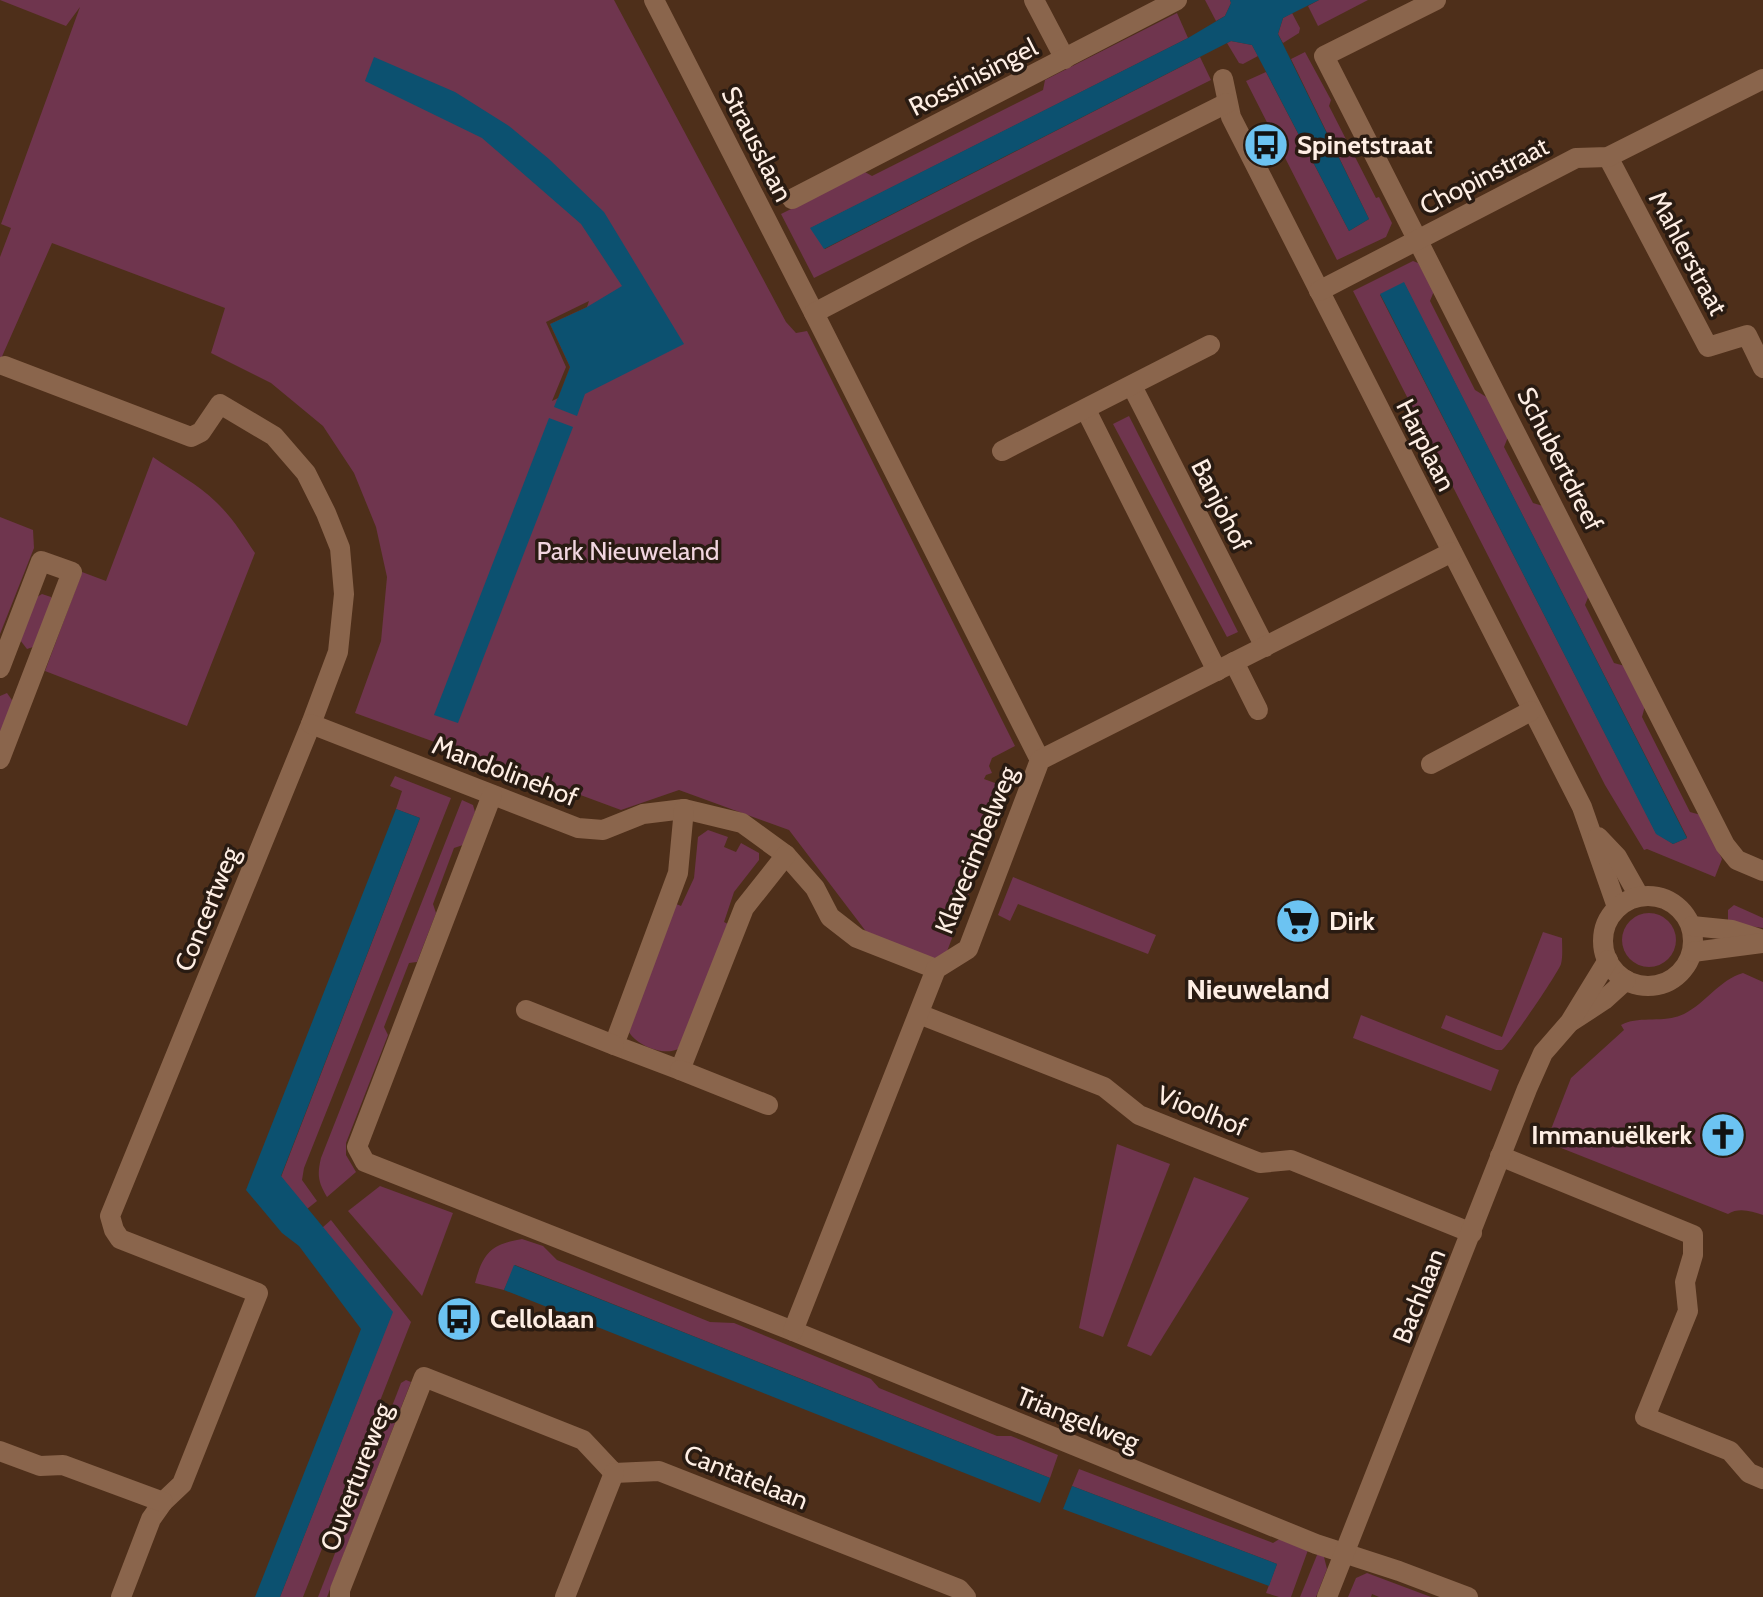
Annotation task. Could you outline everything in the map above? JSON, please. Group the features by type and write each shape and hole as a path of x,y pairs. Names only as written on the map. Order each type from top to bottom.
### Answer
{"street":[{"name":"Strausslaan","path":"654,0 814,313"},
{"path":"1034,0 1065,59"},
{"name":"Rossinisingel","path":"792,199 1177,0"},
{"name":"Schubertdreef","path":"1436,0 1324,56 1725,845 1737,860 1763,871"},
{"name":"Harplaan","path":"1223,79 1231,117 1592,831 1617,907"},
{"name":"Chopinstraat","path":"1319,291 1576,158 1608,157 1763,79"},
{"path":"1040,760 814,313 1227,103"},
{"name":"Mahlerstraat","path":"1608,157 1708,347 1755,331 1763,368"},
{"path":"1002,451 1210,345"},
{"name":"Concertweg","path":"5,366 191,437 201,432 220,404 274,436 306,473 340,548 344,594 338,652 110,1216 120,1239 258,1293 182,1484 151,1519 121,1597"},
{"name":"Banjohof","path":"1132,386 1265,647"},
{"path":"1086,410 1225,667 1258,710"},
{"name":"Klavecimbelweg","path":"793,1331 936,969 968,949 1040,760 1452,552"},
{"path":"0,668 41,561 72,572 0,759"},
{"path":"1431,764 1531,711"},
{"name":"Mandolinehof","path":"311,724 578,828 603,830 643,814 684,809 742,823 786,855 815,888 830,917 857,938 936,969"},
{"path":"492,795 357,1147 365,1162 793,1331"},
{"path":"614,1045 678,873 684,809"},
{"name":"Harplaan","path":"1592,831 1617,857 1639,896"},
{"path":"680,1070 744,908 786,855"},
{"path":"1652,895 1676,905 1692,926 1693,952 1687,964 1678,975 1653,986 1626,980 1615,972 1603,946 1604,932 1617,907 1639,896 1652,895"},
{"path":"1692,926 1732,930 1763,941"},
{"path":"1693,952 1763,941"},
{"name":"Bachlaan","path":"1327,1597 1543,1053 1570,1022 1608,960"},
{"name":"Bachlaan","path":"1570,1022 1604,1000 1626,980"},
{"path":"526,1010 768,1105"},
{"name":"Vioolhof","path":"919,1014 1104,1087 1139,1115 1189,1135 1260,1163 1291,1160 1472,1233"},
{"path":"1500,1156 1693,1235 1693,1255 1685,1282 1688,1311 1645,1417 1730,1451 1749,1473 1763,1479"},
{"name":"Triangelweg","path":"793,1331 1344,1554 1468,1597"},
{"name":"Ouvertureweg","path":"340,1597 340,1590 424,1377 583,1440 614,1473"},
{"path":"0,1451 40,1466 63,1465 163,1502"},
{"name":"Cantatelaan","path":"614,1473 659,1471 959,1589 966,1597"},
{"path":"565,1597 614,1473"}],"green space":[{"name":"Park Nieuweland","path":"0,0 614,0 786,322 796,333 807,331 1015,746 992,758 989,766 992,773 984,779 1006,787 993,831 941,967 874,942 789,830 679,790 621,810 469,754 464,766 448,760 451,748 355,713 381,641 387,577 376,527 354,473 323,426 271,383 211,353 225,308 52,243 0,361 0,257 11,228 1,224 80,7 66,26"},
{"path":"1205,0 1230,0 1231,3 1225,16 1216,21"},
{"path":"1319,0 1368,0 1318,26 1308,6"},
{"path":"1177,13 1188,38 811,228 825,249 1200,57 1211,80 814,278 781,214 865,172 872,176 1043,90 1045,80"},
{"path":"1292,13 1300,28 1299,33 1283,43 1278,34 1283,18"},
{"path":"1227,43 1252,45 1258,56 1239,63"},
{"path":"1305,52 1331,100 1329,106 1392,223 1386,237 1337,260 1246,81 1266,72 1349,231 1369,219 1291,59"},
{"path":"1413,261 1418,263 1434,291 1430,301 1475,390 1488,398 1508,437 1504,447 1533,503 1543,506 1589,595 1585,605 1614,663 1625,666 1645,706 1642,717 1690,812 1701,815 1722,859 1715,877 1644,850 1605,785 1353,291","holes":["1404,283 1687,838 1673,844 1656,833 1380,295"]},
{"path":"1129,416 1238,632 1227,637 1113,424"},
{"path":"153,457 216,502 255,553 187,726 45,671 82,572 106,581"},
{"path":"0,517 33,530 34,548 0,634"},
{"path":"42,594 51,597 53,602 36,646 27,649 20,640 37,597"},
{"path":"7,693 14,703 0,738 0,696"},
{"path":"395,776 451,798 304,1168 302,1180 317,1201 307,1209 281,1177 420,818 396,809 402,791 390,786"},
{"path":"462,800 473,805 475,812 463,845 454,848 433,904 436,913 417,962 409,963 384,1027 388,1035 346,1143 346,1155 356,1172 327,1197 319,1178 321,1158"},
{"path":"708,830 728,837 724,847 736,852 741,843 759,853 759,860 734,892 724,922 730,925 678,1049 658,1050 638,1042 629,1032 674,903 681,906 694,878 698,837"},
{"path":"1013,877 1156,935 1148,954 1018,904 1010,921 998,915"},
{"path":"1734,905 1763,918 1763,928 1728,923 1728,910"},
{"path":"1649,913 1668,921 1676,940 1668,959 1649,967 1630,959 1622,940 1630,921"},
{"path":"1543,932 1562,938 1561,964 1502,1050 1441,1028 1446,1015 1502,1037"},
{"path":"1743,973 1763,982 1763,1215 1741,1210 1728,1214 1546,1142 1571,1078 1624,1030 1621,1025 1635,1020 1668,1019 1684,1014 1734,976"},
{"path":"1361,1015 1499,1070 1491,1091 1353,1038"},
{"path":"1117,1144 1170,1164 1103,1337 1079,1328"},
{"path":"1194,1177 1249,1198 1151,1356 1127,1346"},
{"path":"380,1186 453,1213 422,1296 348,1211"},
{"path":"331,1220 411,1322 303,1597 280,1597 392,1313 322,1228"},
{"path":"522,1239 543,1246 557,1260 710,1322 734,1323 871,1379 879,1388 997,1436 1011,1436 1058,1455 1050,1478 515,1265 504,1290 475,1283 481,1264 490,1252 503,1244"},
{"path":"406,1380 411,1382 327,1597 318,1597 401,1383"},
{"path":"1079,1469 1273,1543 1281,1538 1308,1550 1291,1597 1266,1593 1277,1564 1072,1486"},
{"path":"1320,1554 1327,1569 1316,1597 1300,1597 1317,1555"},
{"path":"1367,1573 1431,1597 1379,1597 1372,1594 1371,1597 1348,1597 1356,1578"}],"water":[{"path":"1230,0 1319,0 1283,18 1278,34 1369,219 1349,231 1252,45 1231,41 824,249 810,228 1188,38 1225,16"},
{"path":"374,57 455,92 509,126 549,159 604,212 684,344 585,394 577,416 554,407 570,367 550,324 622,286 581,224 482,138 365,81"},
{"path":"1404,282 1687,838 1673,844 1656,834 1380,294"},
{"path":"549,418 573,427 458,723 434,715"},
{"path":"396,809 420,818 281,1176 393,1312 280,1597 255,1597 361,1329 299,1246 282,1233 246,1190"},
{"path":"514,1265 1050,1478 1040,1503 504,1290"},
{"path":"1072,1486 1277,1564 1269,1586 1063,1509"}],"pier":[{"path":"589,301 587,307 550,324 570,367 558,398 552,401 566,367 546,322"}],"place":[{"name":"Spinetstraat","path":"1266,145"},
{"name":"Dirk","path":"1298,921"},
{"name":"Immanuëlkerk","path":"1723,1135"},
{"name":"Cellolaan","path":"459,1319"}],"district":[{"name":"Nieuweland","path":"1258,989"}]}
